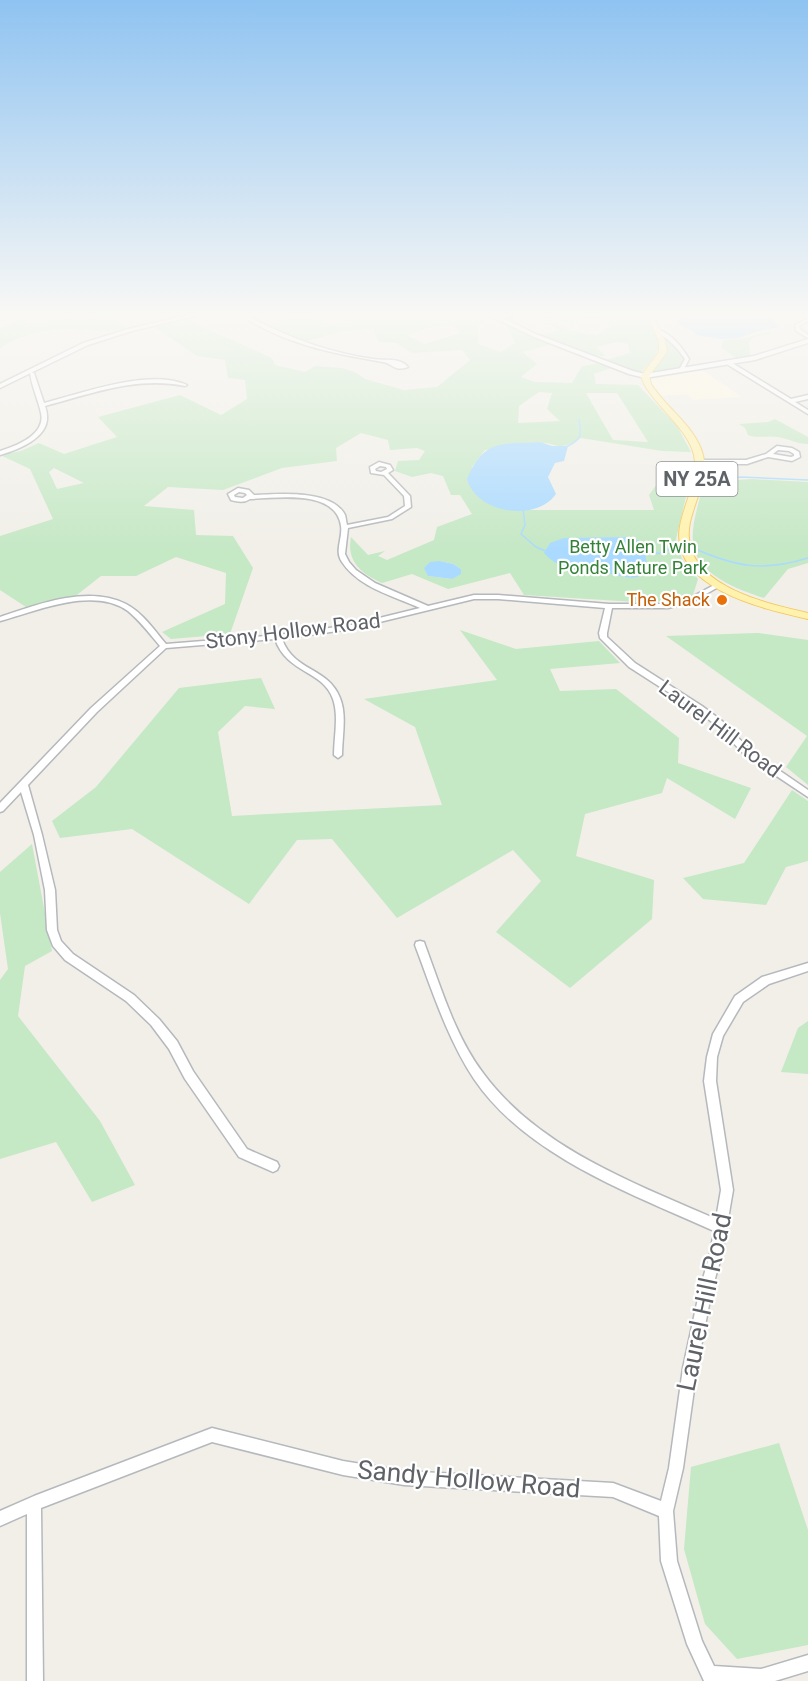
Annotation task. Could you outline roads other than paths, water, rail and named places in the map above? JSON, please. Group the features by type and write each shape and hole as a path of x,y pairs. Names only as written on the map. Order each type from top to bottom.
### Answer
{"main road":[{"name":"NY 25A","path":"655,394 686,429 698,452 699,462 684,541 691,559 699,570 718,585 744,600 768,608 808,616"}],"street":[{"path":"0,453 23,444 39,432 45,416 39,394"},
{"path":"42,405 86,394"},
{"path":"780,394 808,412"},
{"path":"791,401 808,398"},
{"path":"699,462 747,462 768,455"},
{"path":"345,527 390,518 408,507 407,496 385,473"},
{"path":"250,496 304,496 323,500 338,513 345,527 341,548 346,563 363,577 426,608"},
{"name":"Stony Hollow Road","path":"164,646 278,637 351,627 462,599 498,597 609,606 668,606 690,601 718,585"},
{"path":"0,619 63,602 106,600 123,606 133,613 164,646 94,710 0,809"},
{"name":"Laurel Hill Road","path":"609,606 604,638 632,665 699,708 719,723 748,753 808,794"},
{"path":"278,637 280,649 288,659 315,674 333,690 339,707 338,755"},
{"path":"24,786 50,890 52,930 57,943 69,957 130,998 155,1022 173,1045 189,1075 243,1153 273,1166"},
{"path":"420,945 463,1049 479,1078 497,1100 519,1120 566,1153 720,1227"},
{"name":"Laurel Hill Road","path":"711,1678 695,1644 669,1561 666,1511 676,1468 690,1368 728,1190 710,1081 712,1057 718,1034 739,999 750,989 776,976 808,967"},
{"name":"Sandy Hollow Road","path":"0,1519 34,1503 212,1435 343,1468 404,1478 613,1490 666,1511"},
{"path":"34,1503 34,1681"},
{"path":"711,1678 761,1677 808,1663"}],"water":[{"path":"540,442 552,446 568,446 564,461 555,463 548,477 556,494 547,503 535,509 507,510 482,500 473,491 467,479 473,466 487,450 504,444"},
{"path":"630,537 641,543 645,551 648,572 638,577 565,567 544,553 550,543 564,538"},
{"path":"440,561 453,564 461,569 461,574 452,579 428,576 424,568 430,562"}],"waterway":[{"path":"566,447 579,437 579,420"},
{"path":"707,483 741,477 808,480"},
{"path":"523,509 525,525 521,534 536,547 548,552"},
{"path":"647,554 661,553 676,546"},
{"path":"693,548 723,560 750,565 777,565 808,558"}],"place":[{"name":"The Shack","path":"722,600"}],"park label":[{"name":"Betty Allen Twin Ponds Nature Park","path":"633,557"}]}
